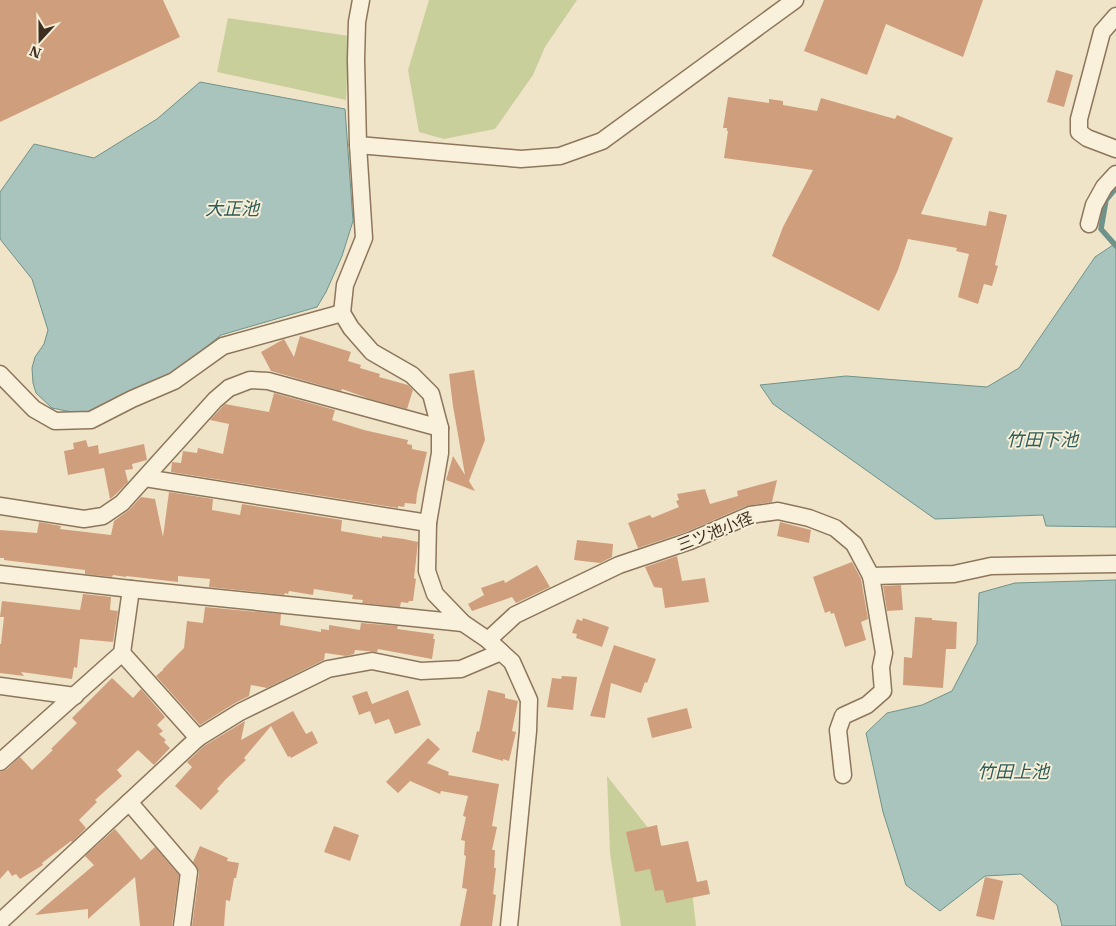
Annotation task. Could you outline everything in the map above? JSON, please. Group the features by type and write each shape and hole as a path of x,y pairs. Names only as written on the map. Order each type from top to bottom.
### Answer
{"street":[{"path":"361,0 357,22 356,60 358,145 364,238 346,285 342,313 372,352 412,375 431,394 440,428 440,453 428,523 428,571 434,594 463,623 488,640 512,662 529,700 528,731 509,926"},
{"path":"358,145 521,158 560,156 602,142 795,0"},
{"path":"1116,16 1102,32 1079,119 1079,132 1087,138 1116,149"},
{"path":"1089,224 1094,205 1104,187 1116,174"},
{"path":"0,374 34,409 55,421 91,420 132,399 174,381 223,346 342,313"},
{"path":"0,506 84,519 103,516 122,503 215,400 229,388 250,380 268,381 440,428"},
{"path":"145,478 428,523"},
{"name":"三ツ池小径","path":"488,640 515,615 619,565 690,541 750,515 778,511 809,518 835,528 854,544 871,576 884,653 881,667 883,691 867,705 843,716 838,730 843,775"},
{"path":"871,576 954,574 991,566 1116,564"},
{"path":"0,574 463,623"},
{"path":"0,762 122,653 131,589"},
{"path":"0,922 198,738 240,712 328,669 372,661 421,671 461,669 502,652"},
{"path":"122,653 198,738"},
{"path":"0,686 75,696"},
{"path":"129,802 189,872 182,926"}],"green space":[{"path":"429,0 577,0 545,47 533,75 495,129 444,139 419,132 408,70"},
{"path":"228,18 349,36 346,100 217,72"},
{"path":"607,776 691,882 696,926 621,926 610,853"}],"water":[{"name":"大正池","path":"200,82 345,109 353,221 342,256 326,292 317,307 221,335 169,377 86,415 52,408 36,393 32,368 35,357 44,344 48,330 32,279 0,239 0,192 34,144 94,158 157,119"},
{"name":"竹田下池","path":"1116,243 1116,527 1046,526 1043,515 935,519 773,404 760,385 846,376 987,387 1019,368 1095,257"},
{"name":"竹田上池","path":"1116,580 1116,926 1062,926 1057,905 1021,874 985,876 940,911 906,885 883,812 866,733 887,713 922,705 952,691 977,643 979,593 1015,583"}],"building":[{"path":"0,0 163,0 180,37 0,122"},
{"path":"824,0 983,0 963,57 886,24 867,75 804,51"},
{"path":"1056,70 1073,75 1064,107 1047,102"},
{"path":"728,97 769,103 769,99 783,101 783,105 817,111 821,98 895,119 897,115 953,138 921,214 986,226 989,211 1007,215 995,265 998,266 992,286 984,284 978,304 958,297 969,254 956,251 957,248 908,239 898,270 879,311 772,256 783,227 813,170 724,158 728,131 727,128 723,128"},
{"path":"300,336 351,352 348,361 361,365 360,368 380,374 379,377 408,385 413,390 407,409 342,389 341,391 271,371 261,352 284,339 294,357"},
{"path":"474,370 485,440 469,481 475,491 446,480 453,456 465,475 449,374"},
{"path":"274,393 335,410 332,420 364,430 408,440 407,444 412,445 412,449 427,452 416,504 405,503 404,507 398,506 398,508 171,472 172,462 181,463 183,451 197,453 198,448 223,454 229,424 210,420 225,404 269,412"},
{"path":"86,440 88,447 98,445 99,454 144,444 147,460 132,464 133,469 125,470 128,482 110,499 104,468 68,475 64,451 74,449 73,443"},
{"path":"777,480 772,502 746,506 686,532 638,548 628,523 650,515 652,518 679,507 676,501 679,500 677,494 705,489 710,504 738,496 737,491"},
{"path":"169,492 213,499 212,510 240,515 242,504 342,520 341,531 418,542 413,601 408,603 401,602 400,607 362,603 363,600 352,599 353,595 314,589 313,595 289,591 288,594 285,593 284,595 209,587 210,579 178,576 178,582 113,575 112,577 85,574 85,570 0,558 0,530 37,533 39,522 61,526 60,529 111,535 114,521 129,510 141,497 155,499 163,537"},
{"path":"780,522 811,530 809,543 777,536"},
{"path":"577,540 613,544 612,557 600,563 574,560"},
{"path":"677,556 682,581 705,578 709,602 665,608 662,588 654,587 645,567"},
{"path":"852,562 861,579 868,619 861,622 866,640 845,647 834,613 831,614 830,611 825,613 813,577"},
{"path":"537,565 550,587 516,603 512,597 472,611 468,604 484,595 481,588 504,580 505,583"},
{"path":"901,585 903,610 887,611 883,586"},
{"path":"83,594 111,597 110,610 118,611 113,642 80,639 77,668 74,667 72,679 21,672 24,676 0,673 0,644 4,617 0,617 2,601 80,610"},
{"path":"205,607 281,614 280,625 321,632 321,629 329,630 329,625 360,630 361,623 398,626 397,629 434,634 432,659 378,649 377,652 355,650 354,654 346,656 325,653 324,660 267,688 251,685 249,696 200,725 156,676 184,648 187,621 203,623"},
{"path":"915,617 957,622 956,649 946,649 943,688 903,685 904,657 912,658"},
{"path":"583,618 609,627 602,647 576,638 577,634 572,633 577,619 582,621"},
{"path":"614,645 656,659 641,693 611,683 605,718 590,716"},
{"path":"562,676 577,677 573,710 547,707 552,678 561,679"},
{"path":"112,678 133,698 141,689 165,717 157,725 163,731 159,734 166,740 164,742 170,748 154,765 138,750 117,770 122,776 95,800 97,802 79,820 86,828 72,842 42,863 43,865 20,879 16,874 12,876 8,870 0,879 0,772 7,769 20,757 32,770 77,723 72,718"},
{"path":"408,690 421,725 395,734 389,719 375,724 370,711 359,715 352,696 367,691 372,704"},
{"path":"488,690 505,694 505,698 518,701 512,731 516,732 509,761 472,752 477,731 479,732"},
{"path":"687,708 692,728 652,738 647,718"},
{"path":"293,711 306,734 312,731 318,743 291,758 290,756 288,757 271,726 244,758 246,760 225,780 217,789 219,791 201,810 175,786 192,767 187,762 204,746 245,721 241,740"},
{"path":"428,738 440,749 427,763 449,772 448,775 499,784 492,826 497,827 492,850 495,850 494,868 496,868 493,894 496,895 492,926 460,926 467,889 462,888 466,856 464,855 465,841 461,840 466,817 463,816 468,796 441,791 440,794 410,781 398,793 386,782"},
{"path":"657,825 661,846 688,841 697,882 707,880 710,894 666,903 663,890 655,891 650,869 635,872 626,832"},
{"path":"334,826 359,835 350,861 324,852"},
{"path":"115,829 141,860 155,847 179,875 172,926 140,926 135,877 88,919 88,909 35,915 94,865 85,856"},
{"path":"200,846 228,858 227,861 239,863 230,901 226,900 224,926 192,926 199,873 193,862"},
{"path":"985,877 1003,881 994,920 976,916"}],"waterway":[{"path":"1116,188 1106,200 1101,229 1116,246"}]}
